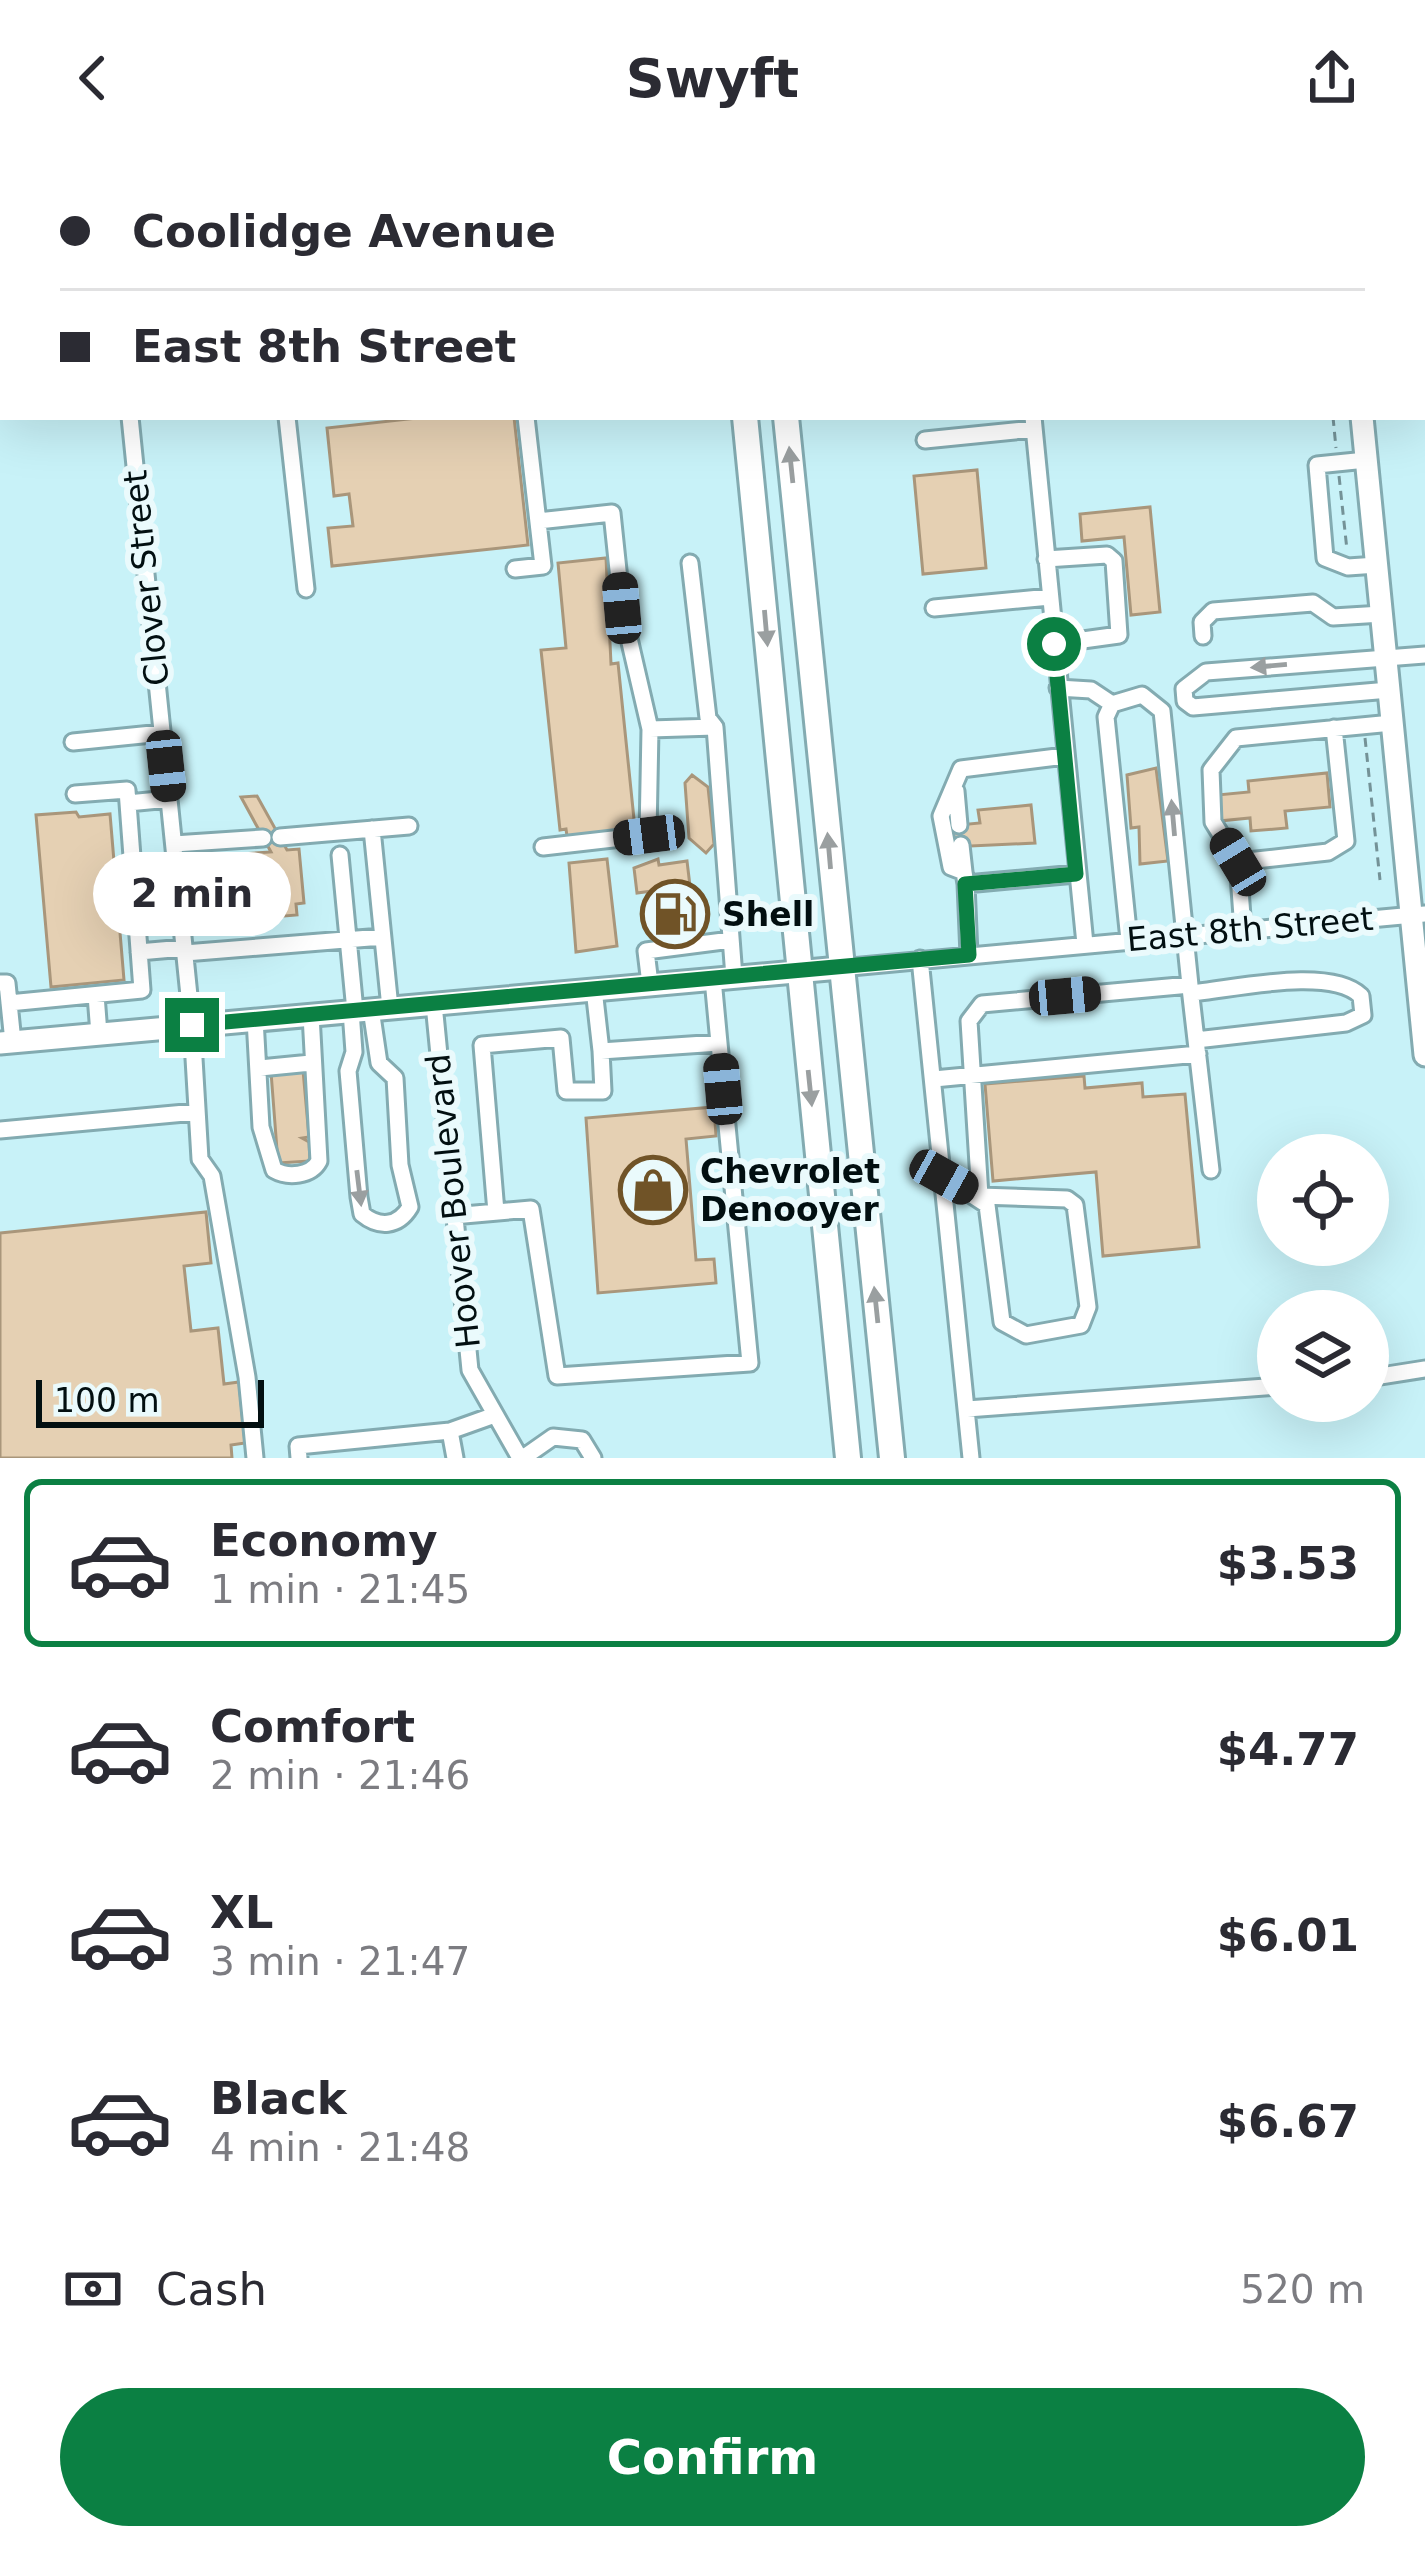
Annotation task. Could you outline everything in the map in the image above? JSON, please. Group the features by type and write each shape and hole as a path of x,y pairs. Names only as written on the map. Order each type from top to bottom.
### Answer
{"highway":[{"path":"746,420 848,1458"},
{"path":"786,420 892,1458"},
{"path":"755,512 784,515 801,685 818,727"},
{"path":"842,1402 863,1419 888,1421"}],"main road":[{"path":"1362,420 1389,690 1419,914 1425,1054"},
{"name":"East 8th Street","path":"7,1042 840,968"}],"street":[{"name":"Clover Street","path":"130,420 192,1025 200,1159 212,1176 255,1458"},
{"path":"287,420 306,589"},
{"path":"515,569 543,566 526,420"},
{"path":"925,440 1033,423 1085,944"},
{"path":"1366,460 1317,465 1325,558 1348,567 1377,565"},
{"path":"538,520 613,513 622,608 650,729 649,835 543,848"},
{"path":"1046,559 1107,555 1114,561 1119,635 1054,644"},
{"path":"453,1216 531,1209 557,1376 750,1363 719,1043 731,940 715,727 708,718 690,563"},
{"path":"934,608 1050,597"},
{"path":"1203,636 1202,622 1213,610 1313,603 1333,616 1382,614"},
{"path":"1389,690 1193,707 1185,701 1184,689 1206,672 1425,655"},
{"path":"1058,688 1091,690 1112,704"},
{"path":"1129,940 1106,718 1112,704 1142,694 1162,711 1211,1170"},
{"path":"1162,711 1185,701"},
{"path":"1243,930 1238,862 1213,822 1211,770 1236,738 1393,723"},
{"path":"650,729 715,727"},
{"path":"1238,862 1328,853 1346,841 1334,728"},
{"path":"73,742 162,733"},
{"path":"959,825 956,777 971,765 1065,756"},
{"path":"9,1003 142,990 127,790 75,794"},
{"path":"956,791 941,816 941,830 951,867 964,878 1076,874"},
{"path":"128,803 169,799"},
{"path":"174,844 409,826"},
{"path":"340,855 349,940 367,1010 384,1068 395,1078 400,1165 410,1207 390,1224 375,1224 362,1214 348,1071 367,1010 382,938 372,829"},
{"path":"961,845 969,955"},
{"path":"133,867 176,863"},
{"name":"East 8th Street","path":"840,968 1419,914"},
{"path":"139,952 382,938"},
{"path":"650,984 646,951 731,940"},
{"path":"920,959 971,1458"},
{"path":"934,1079 971,1076 1197,1047 1346,1023 1363,1015 1361,996 1348,983 1324,981 982,1004 969,1021 971,1076 980,1196"},
{"path":"0,983 7,983 7,1042"},
{"path":"496,1212 482,1045 561,1038 566,1091 603,1090 595,989"},
{"path":"96,995 99,1034"},
{"name":"Hoover Boulevard","path":"434,1004 470,1370 491,1416 521,1458"},
{"path":"255,1019 266,1150 274,1170 290,1174 310,1171 319,1161 310,1015"},
{"path":"601,1052 719,1043"},
{"path":"260,1068 311,1063"},
{"path":"348,1071 384,1068"},
{"path":"0,1130 196,1112"},
{"path":"944,1177 987,1204 1002,1322 1026,1335 1081,1325 1088,1307 1075,1205 1067,1199 980,1196"},
{"path":"1389,1375 1425,1369"},
{"path":"967,1409 1257,1388"},
{"path":"299,1458 298,1446 450,1431 491,1416"},
{"path":"450,1431 455,1458"},
{"path":"521,1458 554,1437 581,1440 593,1458"}],"building":[{"path":"399,420 514,420 528,545 332,566 328,528 353,526 349,494 334,496 327,428"},
{"path":"977,470 986,568 923,574 914,476"},
{"path":"1150,507 1160,612 1131,615 1124,537 1082,541 1080,514"},
{"path":"606,558 611,664 618,663 635,829 567,836 566,829 560,830 541,650 566,648 558,563"},
{"path":"1156,768 1168,861 1140,864 1139,827 1131,828 1127,775"},
{"path":"1327,773 1330,807 1285,811 1287,828 1251,831 1250,818 1219,821 1217,795 1249,792 1248,781"},
{"path":"692,775 708,787 714,844 706,853 689,838 685,783"},
{"path":"257,796 287,850 299,849 304,903 296,904 297,915 261,918 260,908 230,910 225,855 271,852 241,797"},
{"path":"1031,805 1035,843 950,847 948,826 980,823 978,810"},
{"path":"76,812 79,817 110,814 124,980 51,987 36,815"},
{"path":"607,859 617,946 576,952 569,863"},
{"path":"658,859 659,865 687,861 690,886 637,893 634,868"},
{"path":"690,886 697,940 662,945 655,891"},
{"path":"303,1070 309,1137 302,1138 309,1142 310,1161 278,1163 271,1072"},
{"path":"1084,1076 1085,1088 1142,1083 1143,1097 1185,1094 1199,1247 1103,1256 1096,1172 993,1181 985,1084"},
{"path":"714,1107 716,1136 686,1139 696,1260 714,1259 716,1283 598,1293 586,1118"},
{"path":"206,1212 211,1263 184,1266 191,1331 218,1328 224,1384 239,1382 245,1443 231,1445 232,1458 0,1458 0,1233"}],"place":[{"name":"Shell","path":"675,914"},
{"name":"Chevrolet Denooyer","path":"653,1190"}],"route":[{"path":"192,1025 969,955 965,884 1076,874 1054,644"}]}
